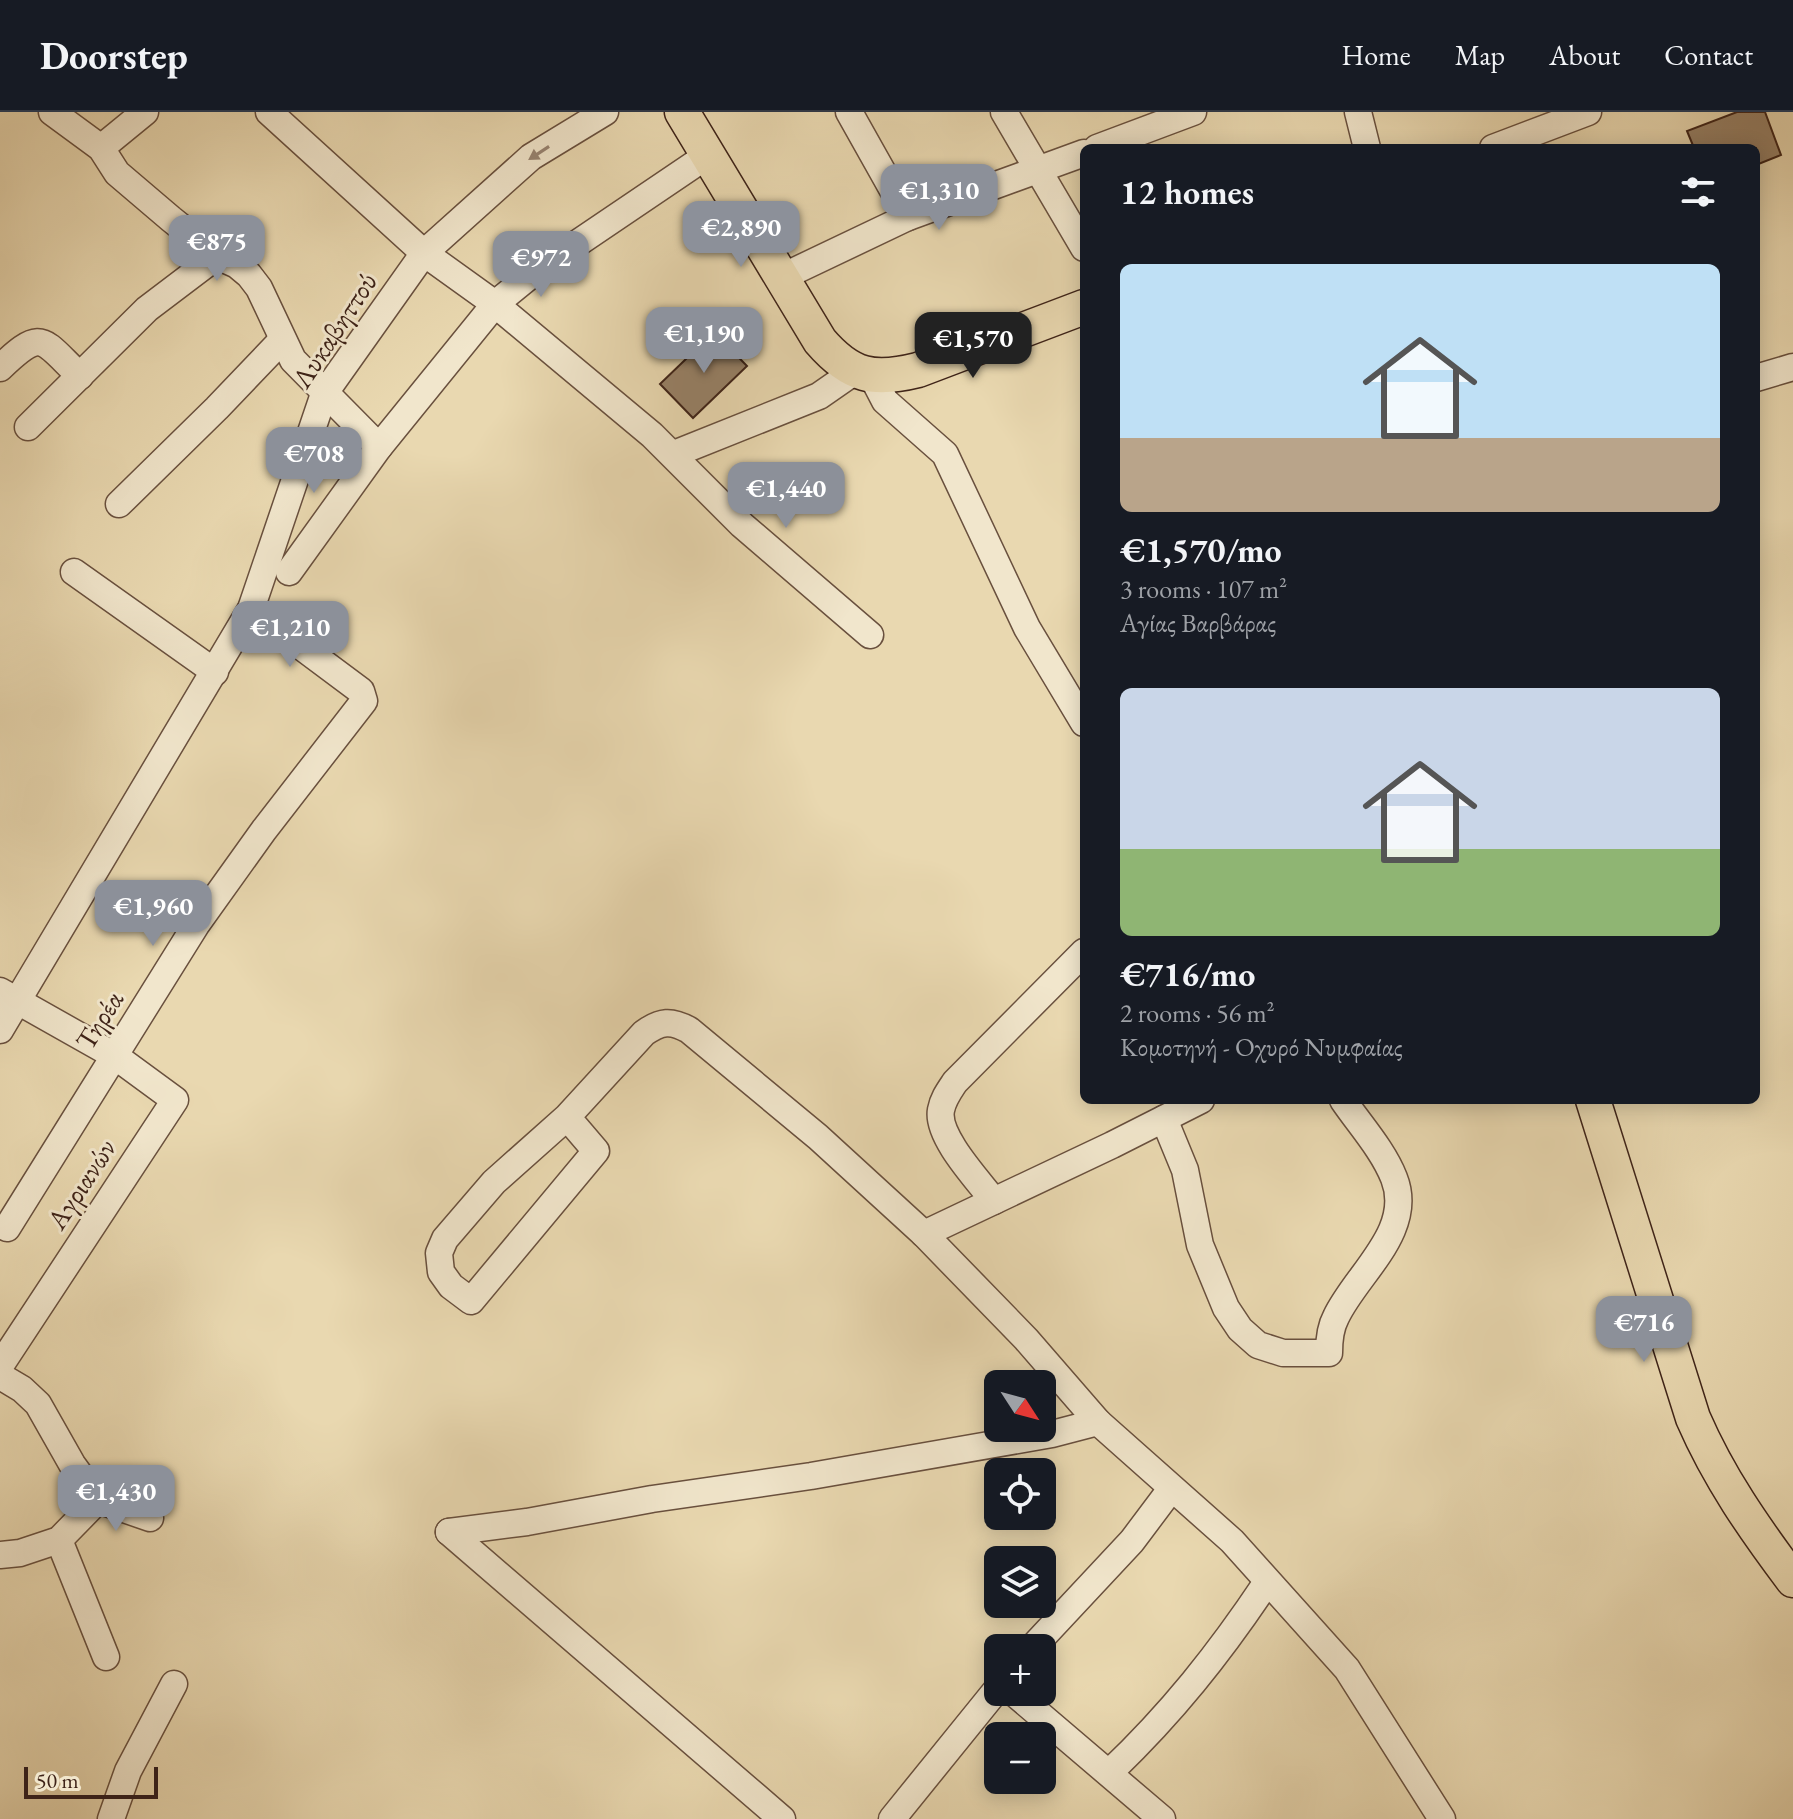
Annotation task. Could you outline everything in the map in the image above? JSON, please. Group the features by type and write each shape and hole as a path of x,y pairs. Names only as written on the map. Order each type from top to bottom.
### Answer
{"main road":[{"path":"682,112 780,278 820,341 841,364 864,373 895,376 1080,309"},
{"path":"1594,1104 1693,1418 1709,1456 1729,1490 1793,1580"}],"street":[{"path":"52,112 101,148 120,175 217,256 237,265 249,275 259,288 293,360 379,447"},
{"path":"101,148 145,112"},
{"path":"269,112 424,253 495,304 674,454 742,525 870,635"},
{"name":"Λυκαβηττού","path":"0,1030 9,996 215,672 251,609 324,394 424,253 531,157 605,112"},
{"path":"849,112 908,217"},
{"path":"1004,112 1080,241"},
{"path":"1105,144 1156,118 1193,112"},
{"path":"1358,112 1366,144"},
{"path":"1504,144 1588,112"},
{"path":"289,572 379,447 495,304 532,274 708,155"},
{"path":"780,278 908,217 1080,155"},
{"path":"28,427 147,309 217,256"},
{"path":"119,504 282,340"},
{"path":"0,368 23,346 38,341 48,346 80,376"},
{"path":"1760,377 1793,367"},
{"path":"674,454 819,396 864,373 885,401 945,454 1027,628 1080,716"},
{"path":"74,572 215,672"},
{"name":"Τηρέα","path":"7,1228 196,925 264,830 361,706 364,695 251,609"},
{"path":"994,1201 944,1131 940,1113 945,1096 955,1082 1080,956"},
{"path":"9,996 115,1056"},
{"path":"567,1117 596,1151 471,1301 451,1286 441,1272 439,1253 445,1239 494,1182 567,1117 644,1033 657,1024 673,1022 689,1030 818,1137 924,1234 1026,1339 1098,1422 1232,1541 1347,1669 1442,1819"},
{"name":"Αγριανών","path":"0,1366 175,1100 115,1056"},
{"path":"924,1234 1193,1104"},
{"path":"1164,1119 1185,1170 1200,1245 1226,1308 1240,1329 1258,1345 1283,1353 1329,1353 1335,1318 1389,1237 1397,1208 1395,1181 1387,1164 1346,1104"},
{"path":"0,1376 22,1389 38,1404 72,1464 98,1500 150,1518"},
{"path":"782,1819 449,1532 811,1476 1052,1434 1098,1422"},
{"path":"1045,1634 1132,1541 1171,1489"},
{"path":"0,1555 20,1553 59,1540 98,1500"},
{"path":"59,1540 106,1657"},
{"path":"1109,1773 1183,1698 1224,1647 1267,1582"},
{"path":"111,1819 128,1771 174,1684"},
{"path":"892,1819 984,1705"},
{"path":"1030,1706 1162,1819"}],"building":[{"path":"1737,112 1765,112 1781,155 1760,163 1760,144 1692,144 1687,131"},
{"path":"714,332 747,366 693,418 660,384"}]}
